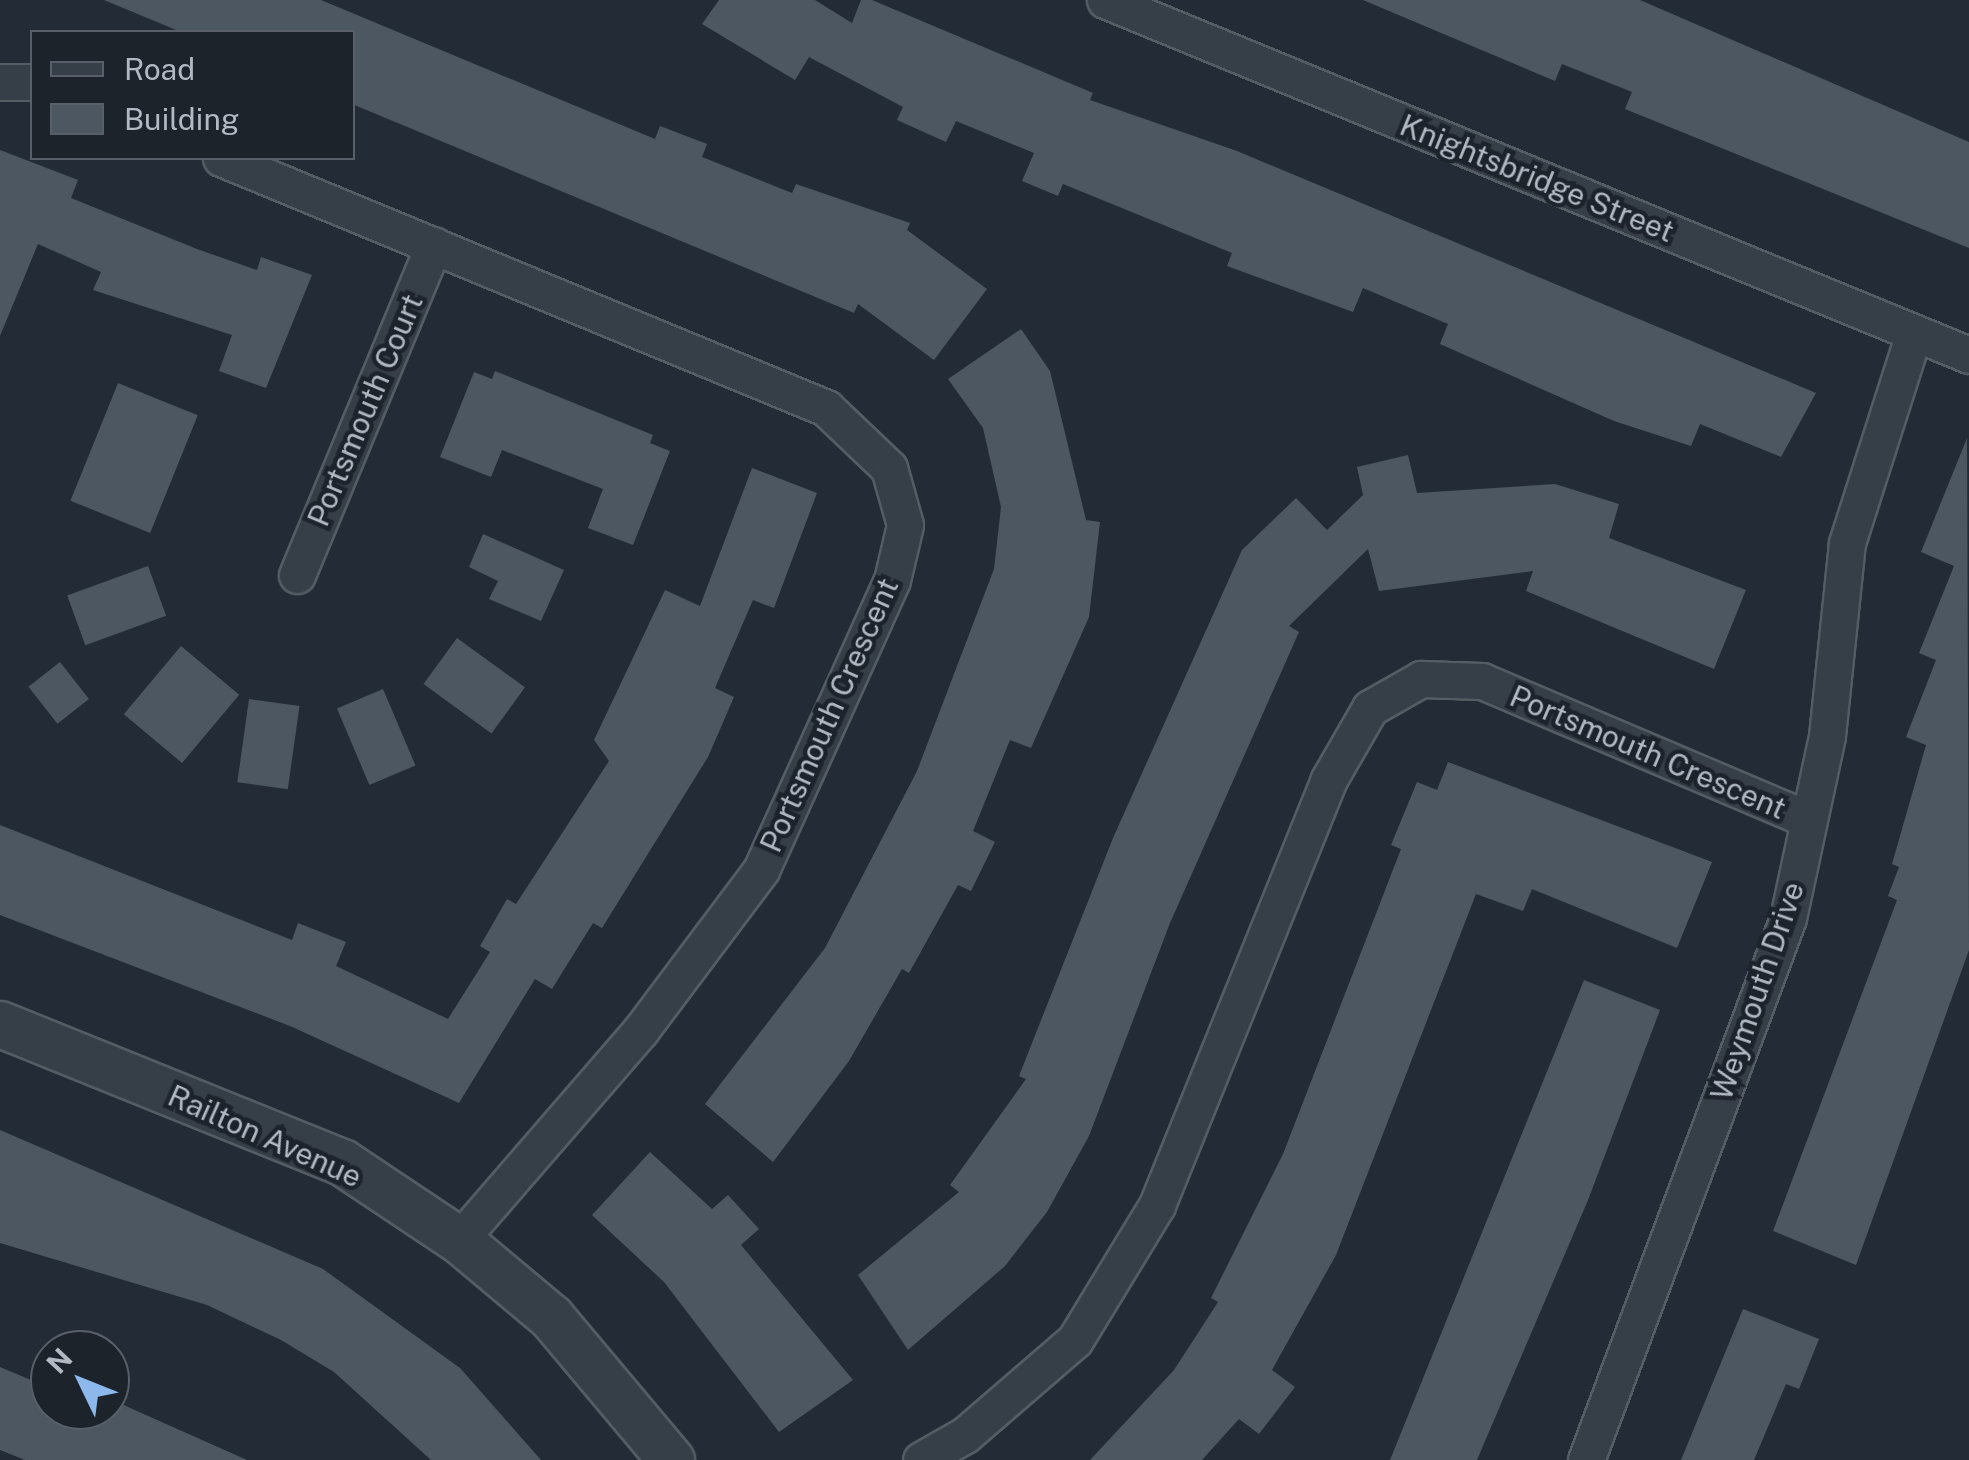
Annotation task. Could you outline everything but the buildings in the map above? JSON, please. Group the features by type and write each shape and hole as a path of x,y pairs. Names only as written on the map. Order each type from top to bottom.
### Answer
{"street":[{"name":"Knightsbridge Street","path":"1105,0 1969,355"},
{"path":"0,82 30,82"},
{"name":"Portsmouth Crescent","path":"226,160 826,408 889,468 905,525 892,580 760,870 642,1030 459,1240"},
{"name":"Portsmouth Court","path":"297,575 434,245"},
{"name":"Weymouth Drive","path":"1586,1460 1788,918 1810,820 1848,543 1914,332"},
{"name":"Portsmouth Crescent","path":"921,1460 965,1435 1075,1340 1157,1205 1328,781 1370,708 1420,680 1482,682 1810,820"},
{"name":"Railton Avenue","path":"0,1024 342,1162 459,1240 550,1316 671,1460"}]}
